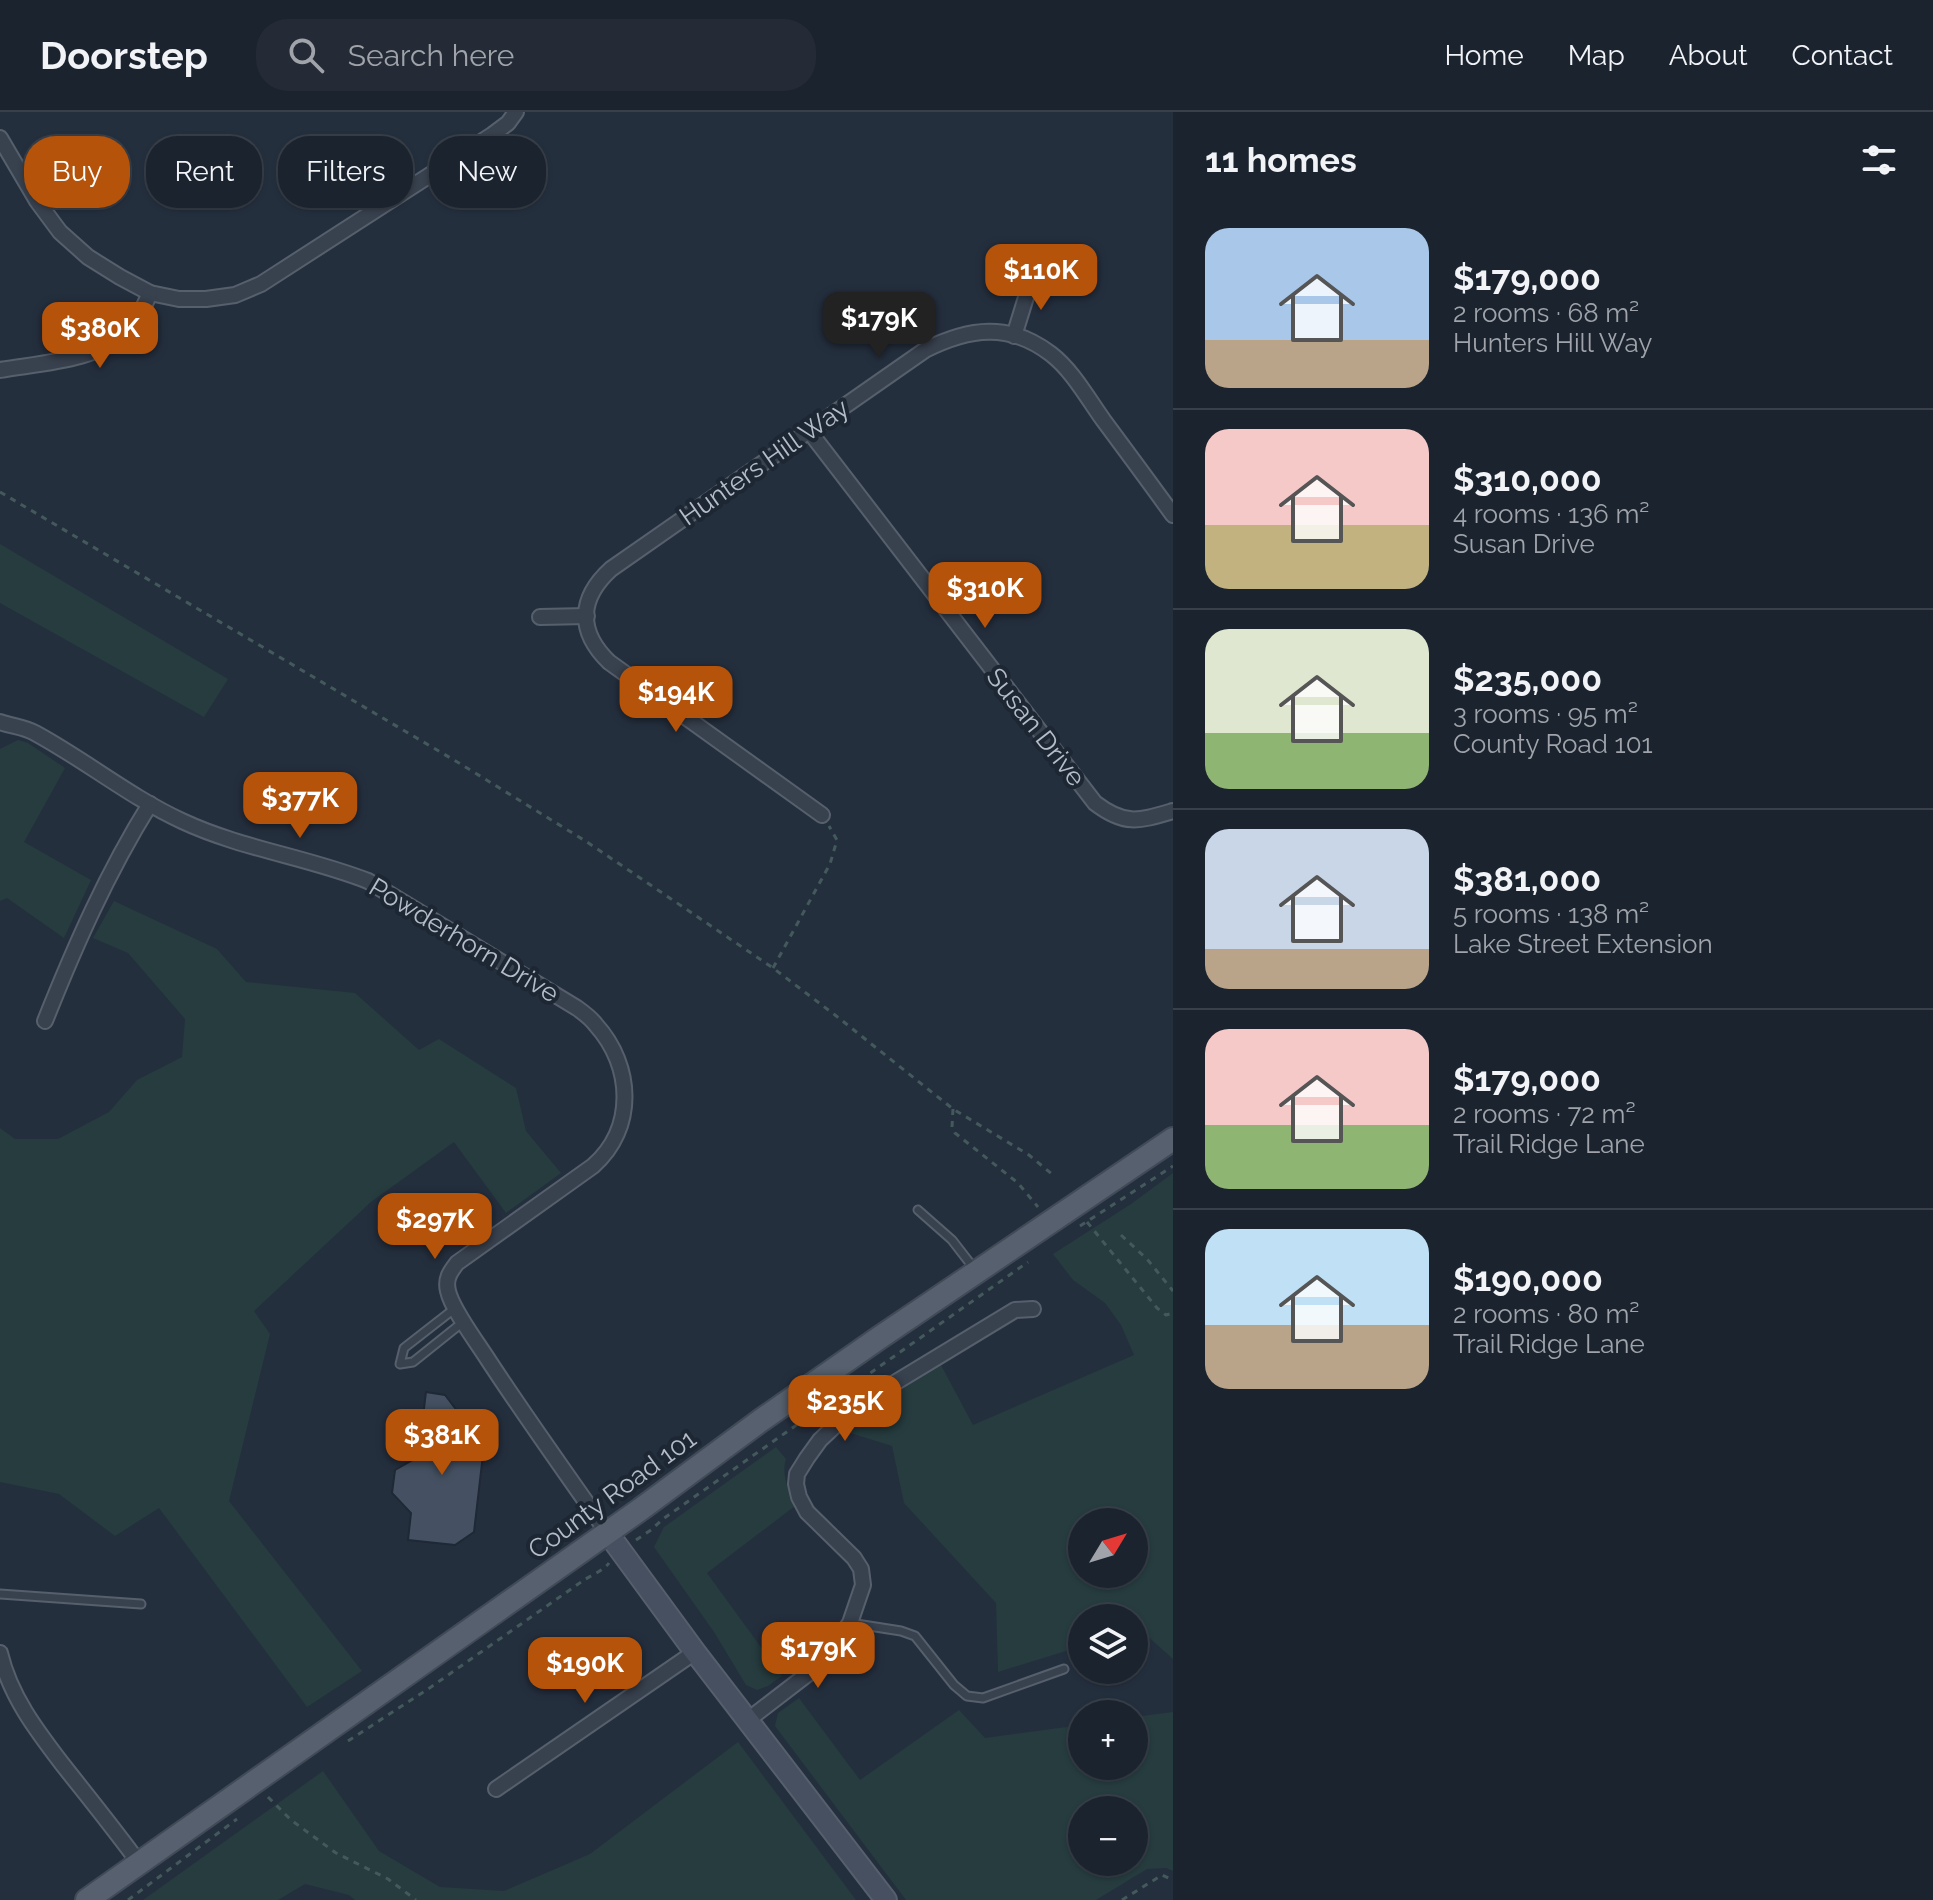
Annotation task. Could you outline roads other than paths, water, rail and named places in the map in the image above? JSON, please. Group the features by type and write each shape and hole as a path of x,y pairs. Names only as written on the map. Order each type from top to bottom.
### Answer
{"main road":[{"name":"County Road 101","path":"87,1900 760,1421 1173,1139"}],"street":[{"path":"0,138 37,201 60,232 88,257 150,293 179,299 206,299 235,295 261,284 492,135 508,123 516,112"},
{"path":"1014,336 1032,278"},
{"path":"0,370 98,351 129,330 150,293"},
{"name":"Hunters Hill Way","path":"587,616 589,598 598,581 611,569 925,350 949,338 976,332 1003,332 1030,340 1053,355 1072,376 1173,515"},
{"name":"Susan Drive","path":"809,431 1095,803 1110,815 1130,820 1173,811"},
{"path":"540,617 587,616 588,633 596,650 609,662 822,815"},
{"name":"Powderhorn Drive","path":"0,722 32,731 180,821 222,839 368,881 577,1008 595,1023 610,1043 625,1087 624,1112 617,1136 604,1157 457,1263 447,1283 448,1295 463,1322 607,1532"},
{"path":"45,1021 109,876 150,804"},
{"path":"748,1720 822,1663 850,1623 863,1585 861,1569 854,1558 807,1512 799,1497 797,1474 820,1440 855,1407 1015,1310 1033,1309"},
{"path":"607,1532 886,1900"},
{"path":"496,1789 695,1652"},
{"path":"0,1653 2,1671 41,1736 139,1863"}],"lane":[{"path":"918,1210 952,1240 977,1272"},
{"path":"456,1308 404,1348 400,1364 413,1362 463,1322"},
{"path":"0,1594 141,1604"},
{"path":"850,1623 915,1636 954,1685 967,1696 983,1698 1064,1669"}]}
